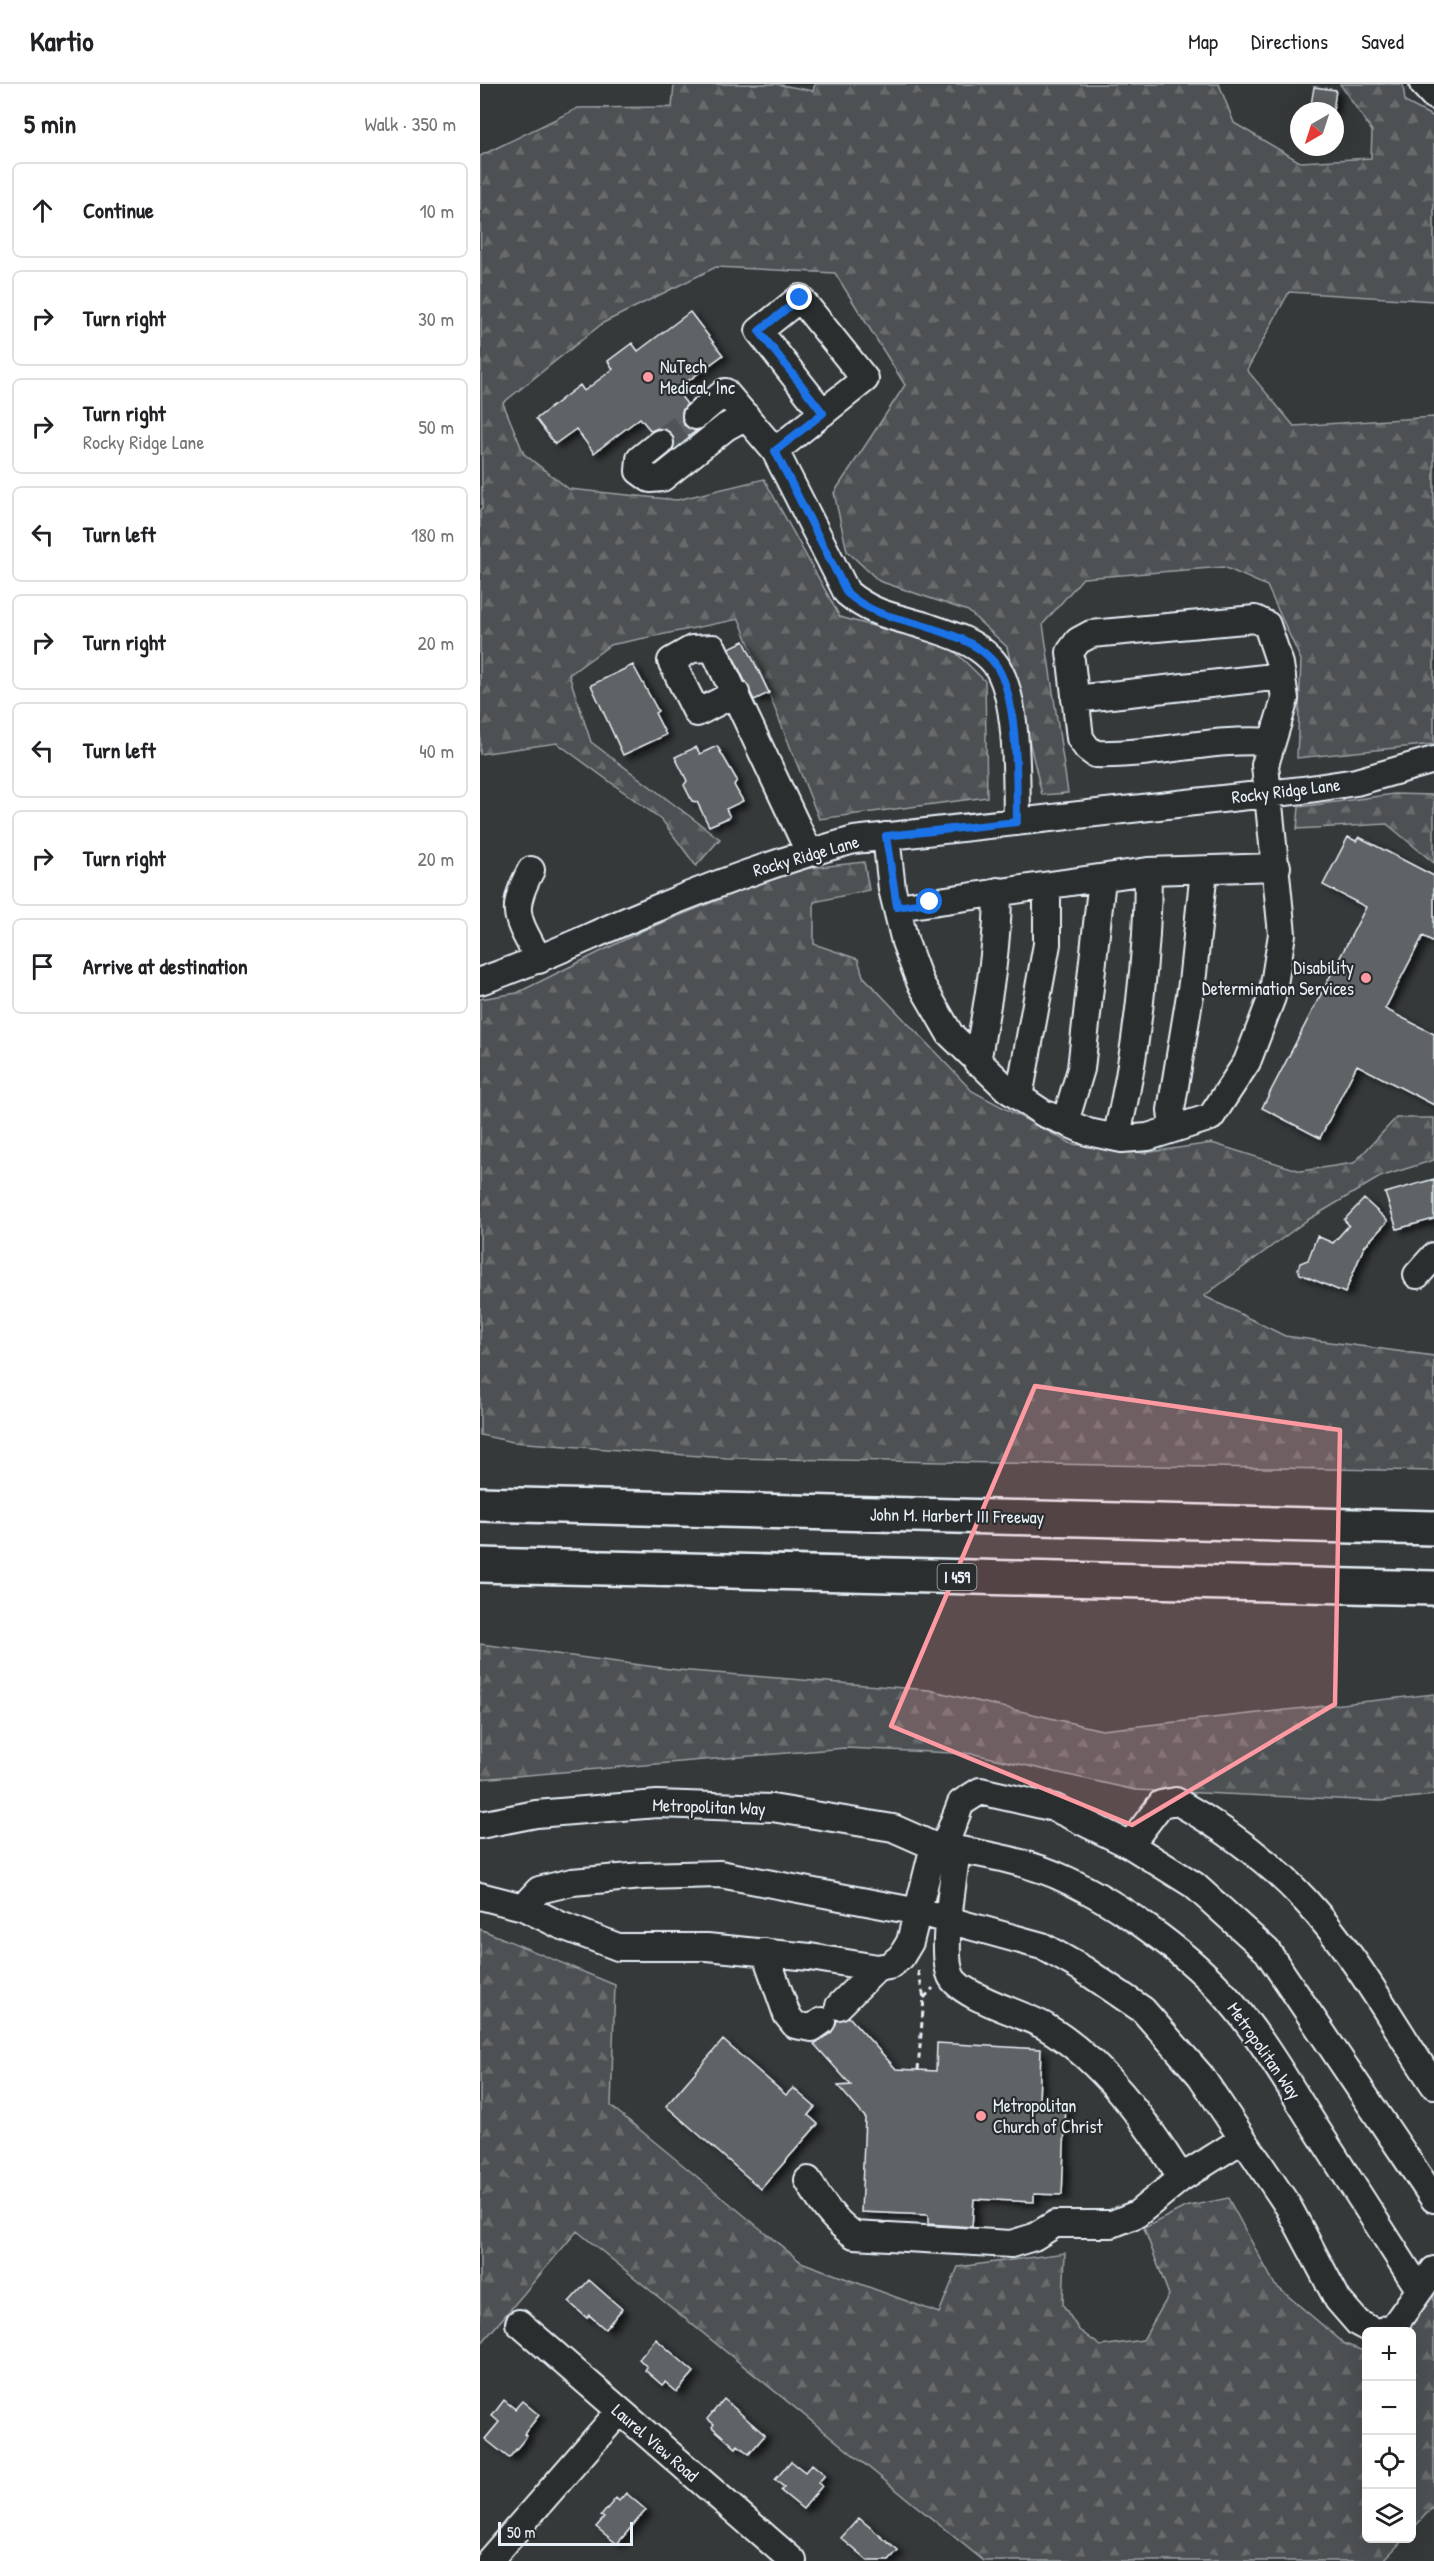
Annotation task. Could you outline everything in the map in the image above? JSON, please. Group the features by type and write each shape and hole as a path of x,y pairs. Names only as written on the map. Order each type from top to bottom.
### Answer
{"highway":[{"name":"John M. Harbert III Freeway","path":"480,1504 1434,1528"},
{"name":"I 459","path":"480,1565 1434,1588"}],"street":[{"path":"1423,84 1434,96"},
{"path":"696,416 725,392 775,451 847,593 866,609 966,640 991,659 1007,683 1015,752 1017,822"},
{"path":"775,451 823,413"},
{"path":"660,443 640,459 639,471 650,479 662,478 726,427 746,416"},
{"path":"886,836 897,907 920,982 950,1034 977,1062 1019,1097 1043,1113 1088,1132 1116,1138 1148,1137 1211,1117 1247,1062 1272,997 1282,934 1270,794 1265,765 1272,742 1285,699 1282,676 1267,625 1255,619 1205,625 1122,629 1091,634 1078,641 1070,652 1080,738 1095,754 1162,751 1241,740 1272,742"},
{"path":"1075,699 1282,676"},
{"path":"736,693 809,852"},
{"name":"Rocky Ridge Lane","path":"480,981 539,960 650,911 809,852 854,840 1270,794 1356,782 1434,760"},
{"path":"897,907 1148,871 1277,867"},
{"path":"531,870 518,895 517,909 521,925 539,960"},
{"path":"1173,1129 1171,1110 1192,983 1204,870"},
{"path":"1116,1138 1126,1097 1148,904 1148,871"},
{"path":"1065,1122 1081,1068 1102,879"},
{"path":"1019,1097 1047,944 1047,886"},
{"path":"977,1062 990,985 998,891"},
{"path":"480,1896 523,1907 560,1925 618,1947 707,1947 877,1968 889,1966 904,1952 961,1803 980,1791 1054,1808 1130,1845 1194,1886 1267,1952 1434,2199"},
{"path":"1130,1845 1161,1804 1176,1801 1252,1850 1306,1901 1340,1943 1434,2085"},
{"name":"Metropolitan Way","path":"480,1825 536,1814 657,1804 772,1808 893,1828 945,1847 984,1854 1065,1879 1119,1908 1161,1939 1220,1990 1252,2030 1427,2279 1394,2326 1391,2327"},
{"path":"945,1847 949,1919 948,1952 951,1977 967,1994 1009,2008 1045,2026 1086,2055 1154,2135 1181,2178"},
{"name":"Metropolitan Way","path":"523,1907 538,1890 572,1882 643,1876 720,1874 919,1912 1042,1946 1083,1969 1143,2010 1200,2075 1287,2206 1338,2300 1358,2323 1368,2327"},
{"path":"765,1953 787,2015 795,2025 812,2028 831,2013 877,1968"},
{"path":"808,2180 832,2216 854,2235 1011,2244 1034,2237 1055,2224 1112,2224 1137,2214 1181,2178 1243,2139"},
{"name":"Laurel View Road","path":"519,2323 793,2561"},
{"path":"489,2561 619,2412"}],"path":[{"path":"904,1952 916,1965 922,1981 924,1998 918,2070"}],"highlighted area":[{"path":"1035,1386 1340,1430 1335,1704 1132,1825 891,1726"}],"green space":[{"path":"674,84 776,84 813,91 815,84 1219,84 1234,123 1300,162 1371,158 1372,131 1340,84 1403,84 1405,102 1434,117 1434,301 1289,292 1247,370 1294,426 1434,417 1434,744 1297,758 1301,660 1267,586 1224,567 1083,578 1043,624 1068,793 1042,795 1007,647 968,611 879,581 847,551 834,493 905,385 835,273 716,267 603,323 503,403 524,454 569,489 677,500 764,479 840,617 950,647 985,681 987,797 819,819 739,619 610,645 569,675 591,742 720,839 696,866 662,820 557,743 480,754 480,510 482,509 480,156 578,108 672,107"},
{"path":"1394,794 1434,795 1434,863 1387,824 1297,829 1299,807"},
{"path":"864,862 869,890 814,902 814,944 858,959 863,976 972,1091 1072,1144 1144,1153 1212,1143 1301,1171 1354,1163 1396,1118 1434,1118 1434,1160 1380,1177 1306,1221 1204,1296 1285,1336 1434,1356 1434,1471 726,1458 513,1442 480,1435 480,999 517,993 644,930 792,870"},
{"path":"480,1644 678,1670 929,1690 1102,1730 1434,1694 1434,1795 1380,1801 1135,1790 974,1754 845,1748 480,1779"},
{"path":"480,1929 615,1985 611,2106 801,2262 939,2313 958,2267 1065,2253 1063,2305 1079,2330 1101,2346 1143,2340 1169,2295 1144,2228 1185,2207 1228,2198 1275,2285 1345,2344 1362,2350 1362,2543 1400,2543 1383,2561 984,2561 577,2231 480,2345"},
{"path":"1434,2294 1434,2505 1416,2525 1416,2327 1407,2327"}],"building":[{"path":"1314,87 1336,90 1334,102 1312,102"},
{"name":"NuTech Medical, Inc","path":"690,312 723,355 676,390 687,404 682,411 684,425 696,431 674,447 671,433 658,428 651,431 640,418 594,453 576,429 555,444 536,419 580,385 584,391 613,369 608,361 632,343 638,351"},
{"path":"744,641 769,693 754,700 729,648"},
{"path":"633,665 658,711 655,713 666,735 623,755 591,685"},
{"path":"717,746 737,780 734,785 743,801 726,809 730,817 709,826 697,802 692,801 684,785 687,781 675,757 696,747 700,754"},
{"name":"Disability Determination Services","path":"1348,837 1356,841 1359,837 1434,876 1434,942 1423,936 1385,1009 1434,1034 1434,1105 1357,1065 1320,1138 1262,1108 1366,907 1323,885"},
{"path":"1434,1179 1434,1219 1397,1229 1385,1193"},
{"path":"1364,1199 1388,1221 1364,1247 1345,1293 1300,1274 1298,1269 1300,1263 1308,1260 1317,1236 1333,1243 1349,1225 1344,1220"},
{"path":"849,2017 896,2069 936,2071 937,2043 1041,2049 1039,2101 1066,2102 1062,2195 1034,2194 1034,2202 974,2199 972,2227 928,2224 928,2215 861,2212 865,2117 838,2086 851,2085 814,2044 831,2033 837,2021"},
{"path":"723,2040 786,2095 793,2088 815,2107 808,2115 818,2124 761,2189 666,2106"},
{"path":"589,2280 622,2309 605,2329 589,2315 587,2318 569,2302"},
{"path":"656,2339 694,2372 677,2392 665,2382 662,2385 645,2370 647,2367 639,2359"},
{"path":"724,2399 765,2435 749,2454 738,2445 736,2448 712,2427 714,2424 707,2419"},
{"path":"504,2400 515,2409 522,2401 539,2415 524,2434 527,2436 509,2458 485,2439 499,2422 492,2416"},
{"path":"791,2461 805,2472 812,2464 825,2475 818,2483 822,2486 803,2509 781,2491 784,2487 775,2480"},
{"path":"626,2493 646,2510 617,2544 596,2527 604,2518 601,2516 616,2498 619,2501"},
{"path":"859,2518 898,2551 889,2561 868,2561 841,2538"}],"tunnel":[{"path":"660,443 696,416"}],"place":[{"name":"NuTech Medical, Inc","path":"648,377"},
{"name":"Disability Determination Services","path":"1366,978"},
{"name":"Metropolitan Church of Christ","path":"981,2116"}],"route":[{"path":"800,298 759,331 823,413 775,451 847,593 866,609 966,640 991,659 1007,683 1015,752 1017,822 886,836 892,889 897,907 930,902"}]}
